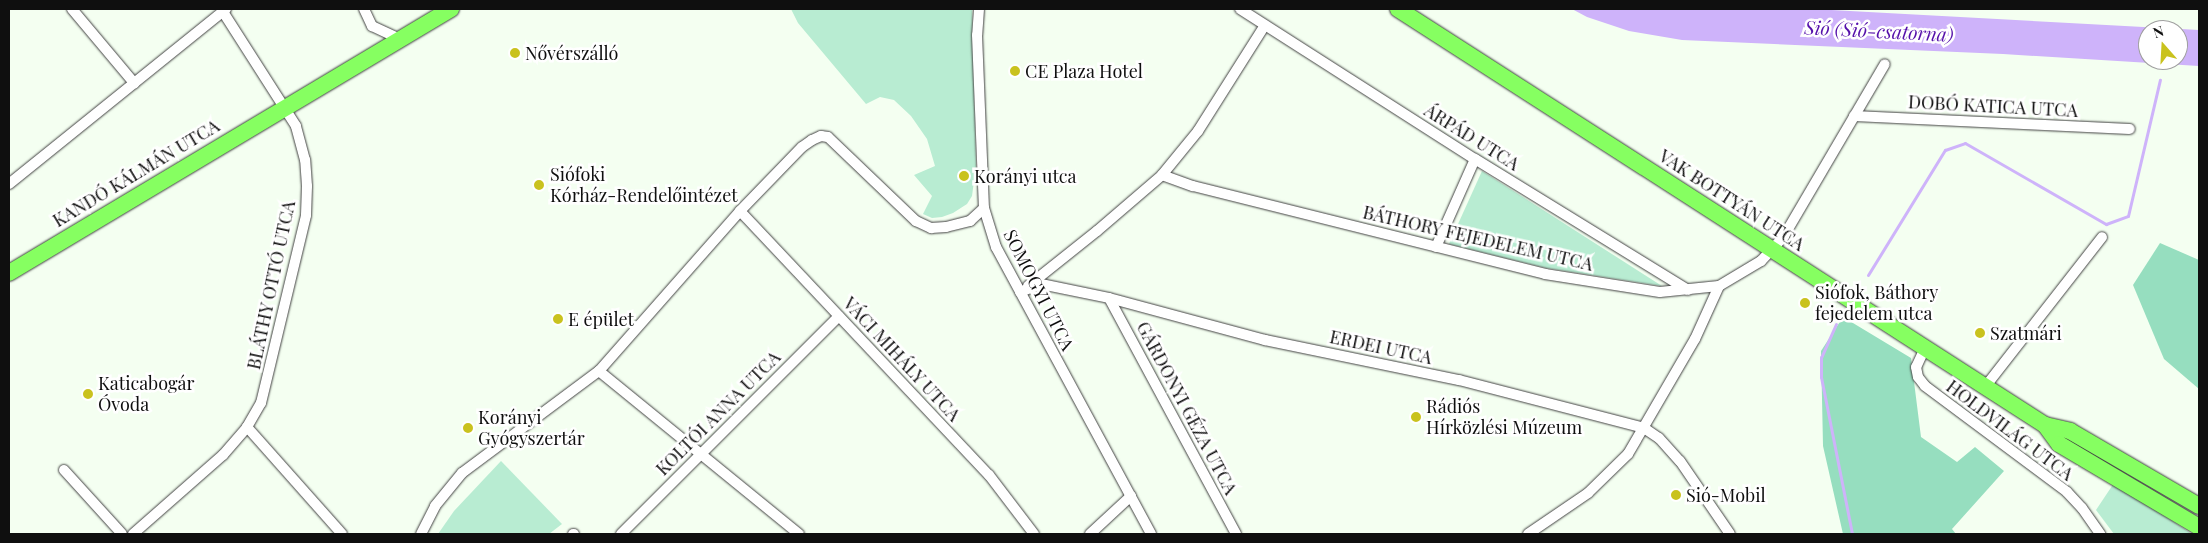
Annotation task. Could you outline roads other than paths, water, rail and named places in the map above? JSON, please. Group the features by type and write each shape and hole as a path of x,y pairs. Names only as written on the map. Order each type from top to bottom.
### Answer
{"main road":[{"name":"KANDÓ KÁLMÁN UTCA","path":"9,273 451,9"},
{"name":"VAK BOTTYÁN UTCA","path":"1398,9 2045,425 2070,431 2199,506"},
{"name":"VAK BOTTYÁN UTCA","path":"2045,425 2060,444 2199,526"}],"street":[{"path":"72,9 134,83"},
{"path":"364,9 372,26 400,39"},
{"name":"SOMOGYI UTCA","path":"979,9 977,34 984,208 996,247 1151,534"},
{"name":"ÁRPÁD UTCA","path":"1240,9 1475,159 1688,290"},
{"path":"9,184 224,10"},
{"name":"BLÁTHY OTTÓ UTCA","path":"133,534 223,455 247,427 261,403 306,215 307,186 305,160 296,126 224,10"},
{"path":"1020,292 1097,232 1162,175 1198,130 1265,25"},
{"name":"BÁTHORY FEJEDELEM UTCA","path":"1162,175 1193,186 1545,274 1660,292 1719,286 1761,261 1784,236 1885,64"},
{"name":"DOBÓ KATICA UTCA","path":"1854,116 2130,129"},
{"path":"421,534 435,506 462,473 599,371 740,211 802,147 821,136 828,137 916,221 931,228 946,227 970,221 984,208"},
{"path":"1436,248 1475,159"},
{"name":"VÁCI MIHÁLY UTCA","path":"740,211 990,475 1034,534"},
{"path":"1985,387 2102,237"},
{"name":"ERDEI UTCA","path":"1020,292 1042,284 1109,298 1265,340 1459,380 1644,428 1659,438 1680,461 1730,534"},
{"path":"1530,534 1588,493 1628,454 1695,339 1719,286"},
{"name":"GÁRDONYI GÉZA UTCA","path":"1109,298 1236,534"},
{"name":"KOLTÓI ANNA UTCA","path":"621,534 839,316"},
{"name":"HOLDVILÁG UTCA","path":"1924,348 1916,367 1918,377 1925,386 2067,492 2082,508 2100,534"},
{"path":"599,371 799,534"},
{"path":"247,427 342,534"},
{"path":"64,470 122,534"},
{"path":"1090,534 1130,496"}],"water":[{"name":"Sió (Sió-csatorna)","path":"1572,9 1813,9 2138,27 2138,62 2003,54 1682,40 1629,31 1587,17"},
{"path":"2188,29 2199,30 2199,66 2188,65"}],"waterway":[{"path":"1868,275 1945,150 1965,143 2106,224 2128,216 2160,80"},
{"path":"1836,324 1821,357 1821,377 1852,534"}],"place":[{"name":"Nővérszálló","path":"515,53"},
{"name":"CE Plaza Hotel","path":"1015,71"},
{"name":"Korányi utca","path":"964,176"},
{"name":"Siófoki Kórház-Rendelőintézet","path":"539,185"},
{"name":"Siófok, Báthory fejedelem utca","path":"1805,303"},
{"name":"E épület","path":"558,319"},
{"name":"Szatmári","path":"1980,333"},
{"name":"Katicabogár Óvoda","path":"88,394"},
{"name":"Rádiós Hírközlési Múzeum","path":"1416,417"},
{"name":"Korányi Gyógyszertár","path":"468,428"},
{"name":"Sió-Mobil","path":"1676,495"}]}
